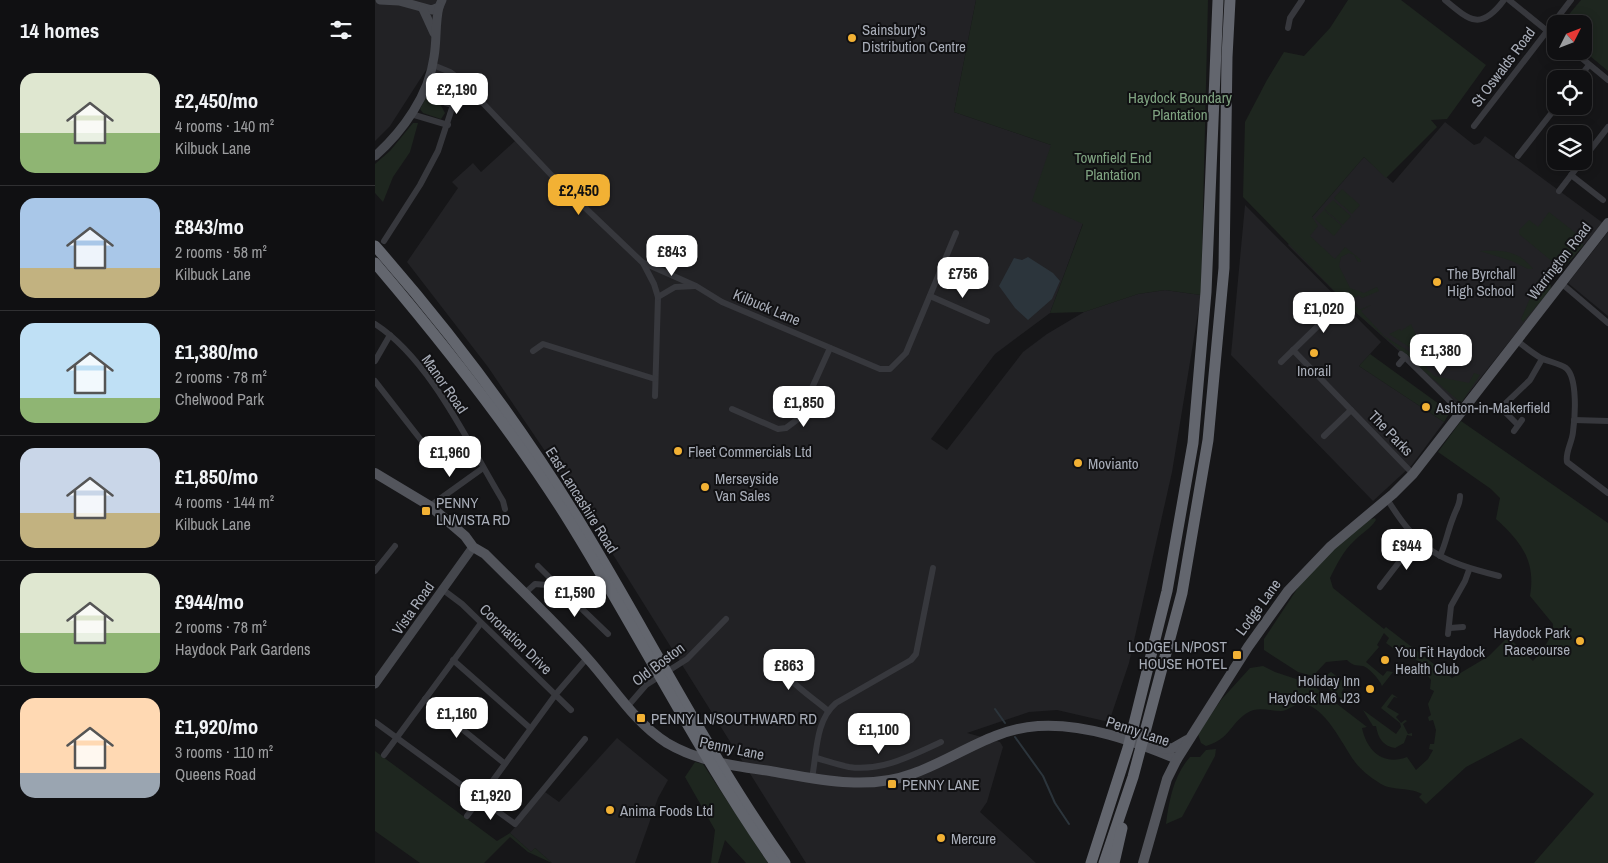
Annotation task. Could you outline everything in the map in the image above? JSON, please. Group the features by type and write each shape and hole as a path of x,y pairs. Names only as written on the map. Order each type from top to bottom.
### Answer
{"highway":[{"path":"1091,863 1130,742 1167,592 1193,443 1206,292 1218,0"},
{"path":"1104,863 1142,746 1182,593 1208,440 1224,268 1227,66 1230,0"},
{"name":"East Lancashire Road","path":"381,242 396,270 456,345 511,419 574,522 712,761 775,863"},
{"name":"East Lancashire Road","path":"375,263 486,398 574,522"},
{"name":"East Lancashire Road","path":"712,761 785,863"},
{"path":"1114,863 1133,777"},
{"path":"1084,863 1102,826"}],"main road":[{"name":"Warrington Road","path":"1461,412 1608,223"},
{"name":"Lodge Lane","path":"1143,863 1167,779 1188,740 1248,647 1288,591 1331,546 1387,500 1413,474 1461,412"},
{"name":"Penny Lane","path":"375,473 430,506 465,536 473,548 485,554 587,658 627,707 649,730 677,749 695,756 725,765 812,778 861,782 894,780 914,774 989,738 1014,730 1037,726 1059,726 1084,730 1153,749 1177,759"},
{"path":"1153,749 1174,748 1188,740"},
{"path":"1153,749 1165,763 1167,779"}],"street":[{"path":"381,0 400,0 432,10 442,3"},
{"path":"1288,28 1290,18 1303,0"},
{"path":"1445,0 1467,18 1477,21 1488,18 1503,0"},
{"path":"1509,0 1547,30"},
{"name":"St Oswalds Road","path":"1559,15 1571,0"},
{"path":"377,151 398,133 411,114 433,65 435,35 442,3"},
{"path":"421,5 435,35"},
{"name":"St Oswalds Road","path":"1474,126 1547,30"},
{"path":"1583,60 1608,80"},
{"name":"Kilbuck Lane","path":"433,65 450,72 462,81 556,180 643,263 655,284 658,297 655,396"},
{"path":"1585,70 1589,65"},
{"path":"381,242 423,178 438,151 448,124 451,103"},
{"path":"411,114 448,124"},
{"path":"1518,156 1550,115"},
{"path":"1592,148 1608,128"},
{"path":"1559,191 1575,170"},
{"path":"1571,175 1603,200"},
{"name":"Kilbuck Lane","path":"643,263 696,286 723,302 830,348 880,369 890,369 906,353 956,233"},
{"path":"1561,283 1608,324"},
{"path":"658,297 675,287 696,286"},
{"path":"930,296 987,321"},
{"path":"1281,362 1325,318 1326,307 1321,298"},
{"name":"Manor Road","path":"375,324 390,335 423,371 467,439 503,501 505,509"},
{"path":"375,361 390,335"},
{"path":"1516,340 1542,359 1560,365 1571,374 1574,385 1574,420 1573,434 1566,456 1567,462 1608,493"},
{"path":"533,351 543,344 655,379"},
{"path":"731,409 778,429 793,424 830,348"},
{"name":"The Parks","path":"1293,350 1413,474"},
{"path":"1399,364 1403,355 1461,412"},
{"path":"1518,425 1505,412 1505,404 1530,380 1542,359"},
{"path":"375,381 427,449 437,452 446,450 467,439"},
{"name":"The Parks","path":"1324,436 1351,410"},
{"path":"1574,420 1608,420"},
{"path":"430,506 483,468"},
{"path":"1441,556 1447,542 1453,517 1460,505 1460,496"},
{"path":"1387,500 1419,543 1469,570 1499,576"},
{"path":"1380,587 1387,575 1419,543"},
{"path":"375,571 393,549 384,545"},
{"name":"Vista Road","path":"376,679 473,548"},
{"path":"538,566 607,634"},
{"path":"812,778 822,721 827,710 835,703 911,660 916,654 933,568"},
{"path":"1463,628 1449,631 1448,619 1451,606 1469,570"},
{"path":"525,594 535,584 558,586"},
{"name":"Coronation Drive","path":"442,589 481,623 571,710"},
{"name":"Old Boston","path":"627,707 646,685 687,659 725,619"},
{"path":"384,755 481,623"},
{"path":"776,656 778,663 792,680 827,710"},
{"path":"467,816 530,728 587,658"},
{"path":"453,660 530,728"},
{"path":"425,699 504,763"},
{"path":"375,722 479,800 515,824 585,739"},
{"path":"816,758 850,767 879,766 938,746"}],"shaded area":[{"path":"375,0 976,0 954,112 1051,145 1083,223 1050,313 995,354 931,439 947,450 1023,352 1047,334 1084,312 1138,294 1165,290 1201,295 1172,472 1129,663 1109,722 1057,710 1029,712 967,733 1000,742 1003,747 987,802 980,812 1036,863 806,863 587,513 488,367 407,262 458,188 452,182 473,163 481,172 515,141 474,96 426,70 390,126 375,141"},
{"name":"The Byrchall High School","path":"1445,122 1474,145 1480,143 1485,136 1603,223 1564,267 1561,265 1552,276 1549,281 1551,289 1459,405 1352,309 1288,245 1364,157 1393,183"},
{"path":"1245,205 1381,342 1359,366 1444,422 1412,465 1373,501 1231,355"},
{"path":"1608,232 1608,316 1568,283"},
{"path":"1028,257 1053,273 1060,281 1052,299 1028,320 1015,308 999,286 1014,258 1022,260"},
{"path":"617,738 668,780 658,798 635,863 552,863 535,848 531,852 510,833 545,792 559,802"}],"green space":[{"name":"Townfield End Plantation","path":"976,0 1208,0 1201,295 1165,290 1138,294 1084,312 1050,313 1083,224 1032,201 1051,145 954,112"},
{"path":"1348,0 1401,0 1486,65 1447,119 1431,120 1437,127 1386,178 1364,157 1312,217 1318,226 1310,236 1335,259 1345,247 1360,259 1361,262 1358,262 1354,255 1349,253 1341,257 1339,266 1350,288 1364,293 1377,287 1379,291 1362,298 1359,295 1352,299 1359,310 1371,305 1361,311 1384,336 1428,363 1426,368 1434,376 1469,383 1474,373 1480,375 1461,403 1352,309 1243,197 1245,122 1267,80 1284,52 1304,56 1330,28"},
{"path":"1581,0 1608,0 1608,71 1593,58 1593,15 1568,15"},
{"path":"442,77 448,77 455,83 455,98 445,96 440,104 445,113 441,119 423,113 420,109 435,81"},
{"path":"413,123 418,123 410,152 393,177 383,202 375,193 375,164 390,151"},
{"path":"1342,189 1360,205 1352,214 1334,198"},
{"path":"1333,200 1351,216 1343,225 1324,209"},
{"path":"1324,210 1342,226 1334,236 1315,219"},
{"path":"1549,212 1582,238 1579,241 1584,245 1564,267 1561,265 1560,268 1519,234 1519,230 1529,220 1538,227"},
{"path":"1480,251 1509,252 1522,258 1533,269 1528,269 1512,261"},
{"path":"1542,279 1550,282 1551,289 1523,322 1521,319 1538,280"},
{"path":"1411,324 1426,358 1389,334 1400,329 1401,331"},
{"path":"1370,354 1450,412 1444,422 1359,366"},
{"path":"1461,421 1608,523 1608,863 1534,863 1594,794 1521,738 1466,767 1426,804 1419,797 1422,794 1383,785 1360,768 1333,727 1318,711 1310,706 1299,704 1284,711 1259,709 1251,711 1241,717 1220,739 1206,746 1201,743 1198,734 1221,700 1250,668 1263,666 1311,684 1367,727 1362,728 1368,744 1372,750 1384,758 1398,759 1407,757 1416,770 1428,759 1433,750 1429,749 1430,744 1434,744 1436,730 1433,720 1429,721 1428,717 1431,715 1428,704 1434,691 1430,689 1431,680 1425,672 1427,668 1406,652 1403,655 1386,643 1389,638 1384,633 1377,645 1379,647 1366,662 1383,676 1387,671 1393,672 1382,686 1369,669 1347,660 1326,662 1313,676 1298,672 1264,650 1264,639 1307,574 1363,521 1375,518 1374,523 1351,544 1341,558 1330,578 1333,588 1384,629 1386,627 1452,678 1489,656 1508,637 1533,661 1540,654 1549,639 1553,624 1530,596 1531,572 1525,553 1513,536 1496,519 1500,498 1491,489 1438,452"},
{"path":"1331,672 1344,682 1342,686 1344,688 1341,693 1356,705 1347,703 1323,684 1322,678"},
{"path":"1392,694 1398,698 1394,697 1387,707 1399,714 1396,717 1401,723 1405,720 1407,721 1403,724 1408,734 1412,733 1412,736 1407,735 1404,743 1395,748 1382,741 1376,726 1373,726 1363,710 1396,734 1401,727 1400,723 1381,708"},
{"path":"1216,749 1215,756 1182,817 1166,824 1173,788 1184,764 1190,757 1200,757 1206,750"},
{"path":"375,751 497,841 510,833 531,852 535,848 552,863 528,852 510,837 484,863 420,863 375,831"},
{"path":"695,762 703,764 768,863 746,863 725,840 718,863 711,863 715,830 685,777"}],"waterway":[{"path":"995,709 1005,723"},
{"path":"1015,737 1043,776 1055,803 1069,824"}],"place":[{"name":"Sainsbury's Distribution Centre","path":"852,38"},
{"name":"The Byrchall High School","path":"1437,282"},
{"name":"Inorail","path":"1314,353"},
{"name":"Ashton-in-Makerfield","path":"1426,407"},
{"name":"Fleet Commercials Ltd","path":"678,451"},
{"name":"Movianto","path":"1078,463"},
{"name":"Merseyside Van Sales","path":"705,487"},
{"name":"PENNY LN/VISTA RD","path":"426,511"},
{"name":"Haydock Park Racecourse","path":"1580,641"},
{"name":"LODGE LN/POST HOUSE HOTEL","path":"1237,655"},
{"name":"You Fit Haydock Health Club","path":"1385,660"},
{"name":"Holiday Inn Haydock M6 J23","path":"1370,689"},
{"name":"PENNY LN/SOUTHWARD RD","path":"641,718"},
{"name":"PENNY LANE","path":"892,784"},
{"name":"Anima Foods Ltd","path":"610,810"},
{"name":"Mercure","path":"941,838"}],"park label":[{"name":"Haydock Boundary Plantation","path":"1180,106"}]}
